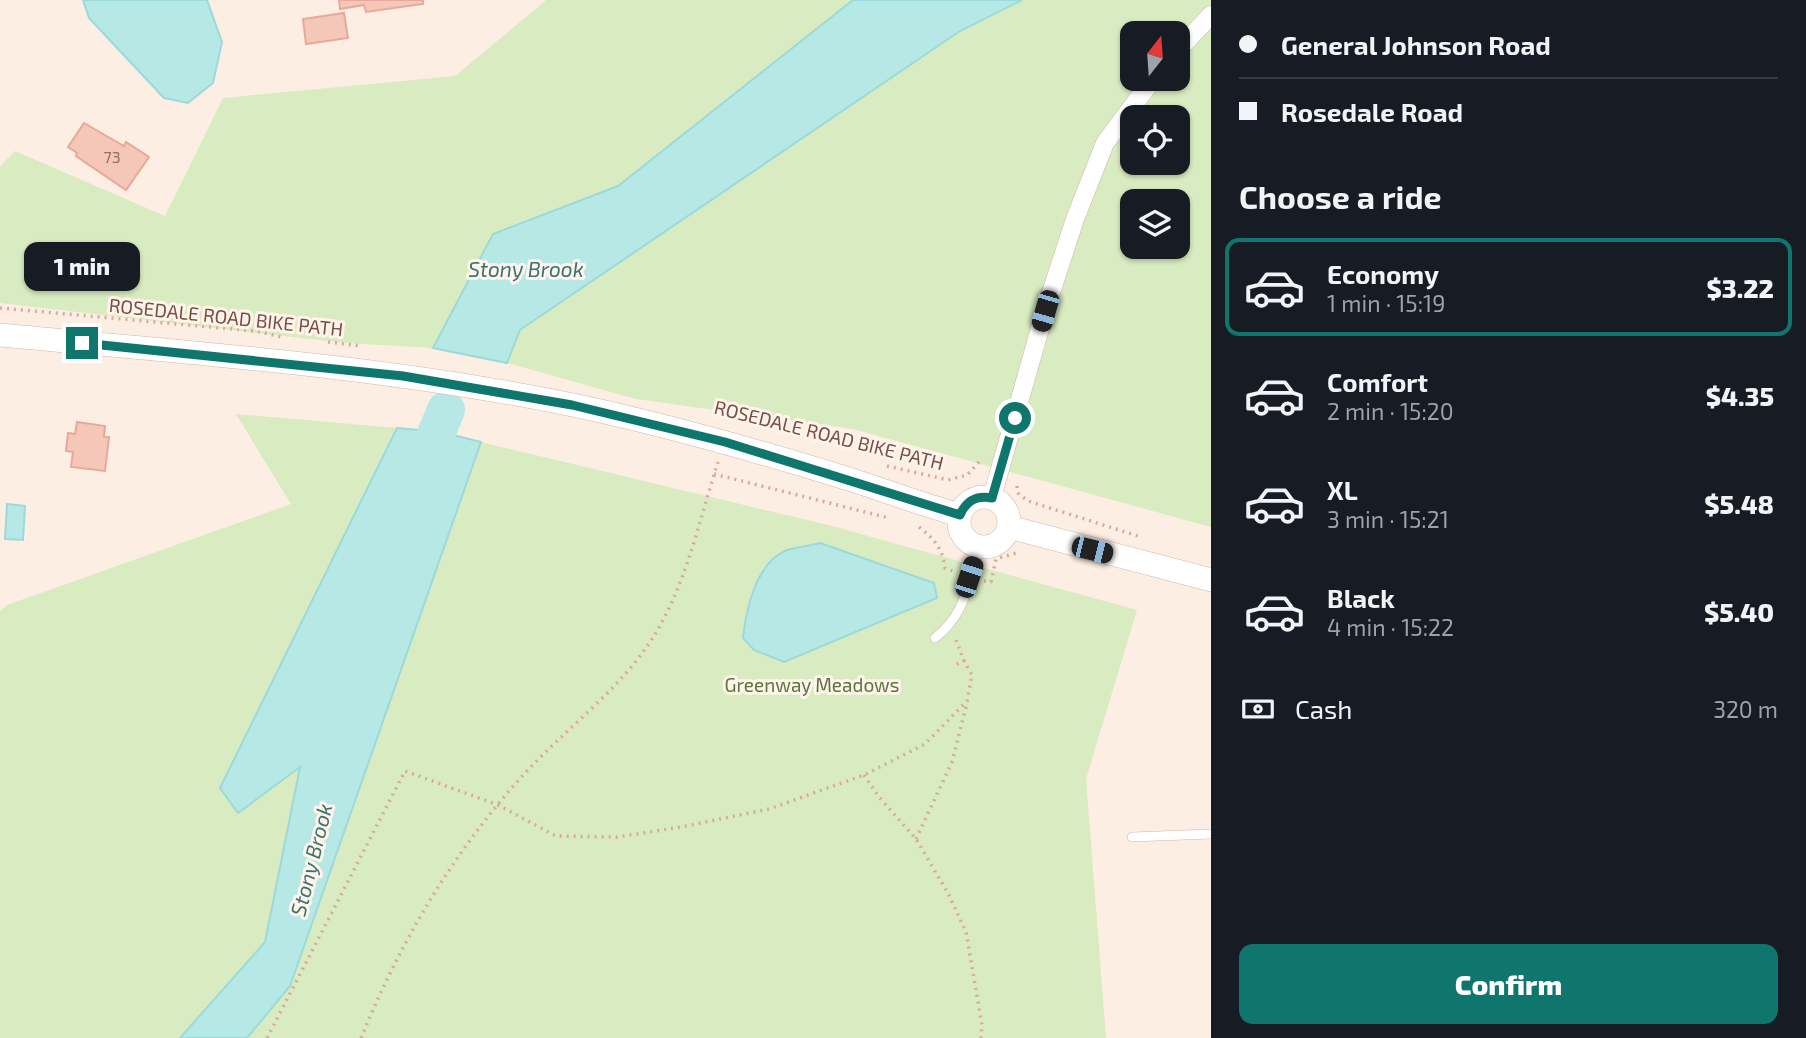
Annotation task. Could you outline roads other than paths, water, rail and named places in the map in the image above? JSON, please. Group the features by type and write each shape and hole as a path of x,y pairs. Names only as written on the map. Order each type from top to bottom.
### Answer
{"street":[{"path":"1190,37 1211,15"},
{"path":"992,498 1045,311 1079,208 1105,143 1144,91"},
{"path":"0,335 246,357 403,376 526,396 633,418 725,442 960,515"},
{"path":"975,498 992,498 1007,512 1009,527 1001,540 980,546 965,538 959,524 960,515 963,508 975,498"},
{"path":"1009,527 1211,580"}],"lane":[{"path":"935,638 952,624 959,613 980,546"},
{"path":"1132,837 1211,834"}],"water":[{"path":"83,0 207,0 222,42 213,83 188,103 164,98 89,18"},
{"name":"Stony Brook","path":"853,0 1022,0 960,31 520,330 507,363 433,348 493,234 618,186"},
{"path":"397,428 441,432 481,442 290,986 247,1038 180,1038 265,942 300,767 238,813 220,788"},
{"path":"7,504 25,506 23,540 5,539"},
{"path":"820,543 934,583 937,598 784,662 754,650 743,638 750,601 760,576 776,556 787,550"}],"waterway":[{"name":"Stony Brook","path":"417,479 446,410"}],"park label":[{"name":"Greenway Meadows","path":"812,685"}]}
